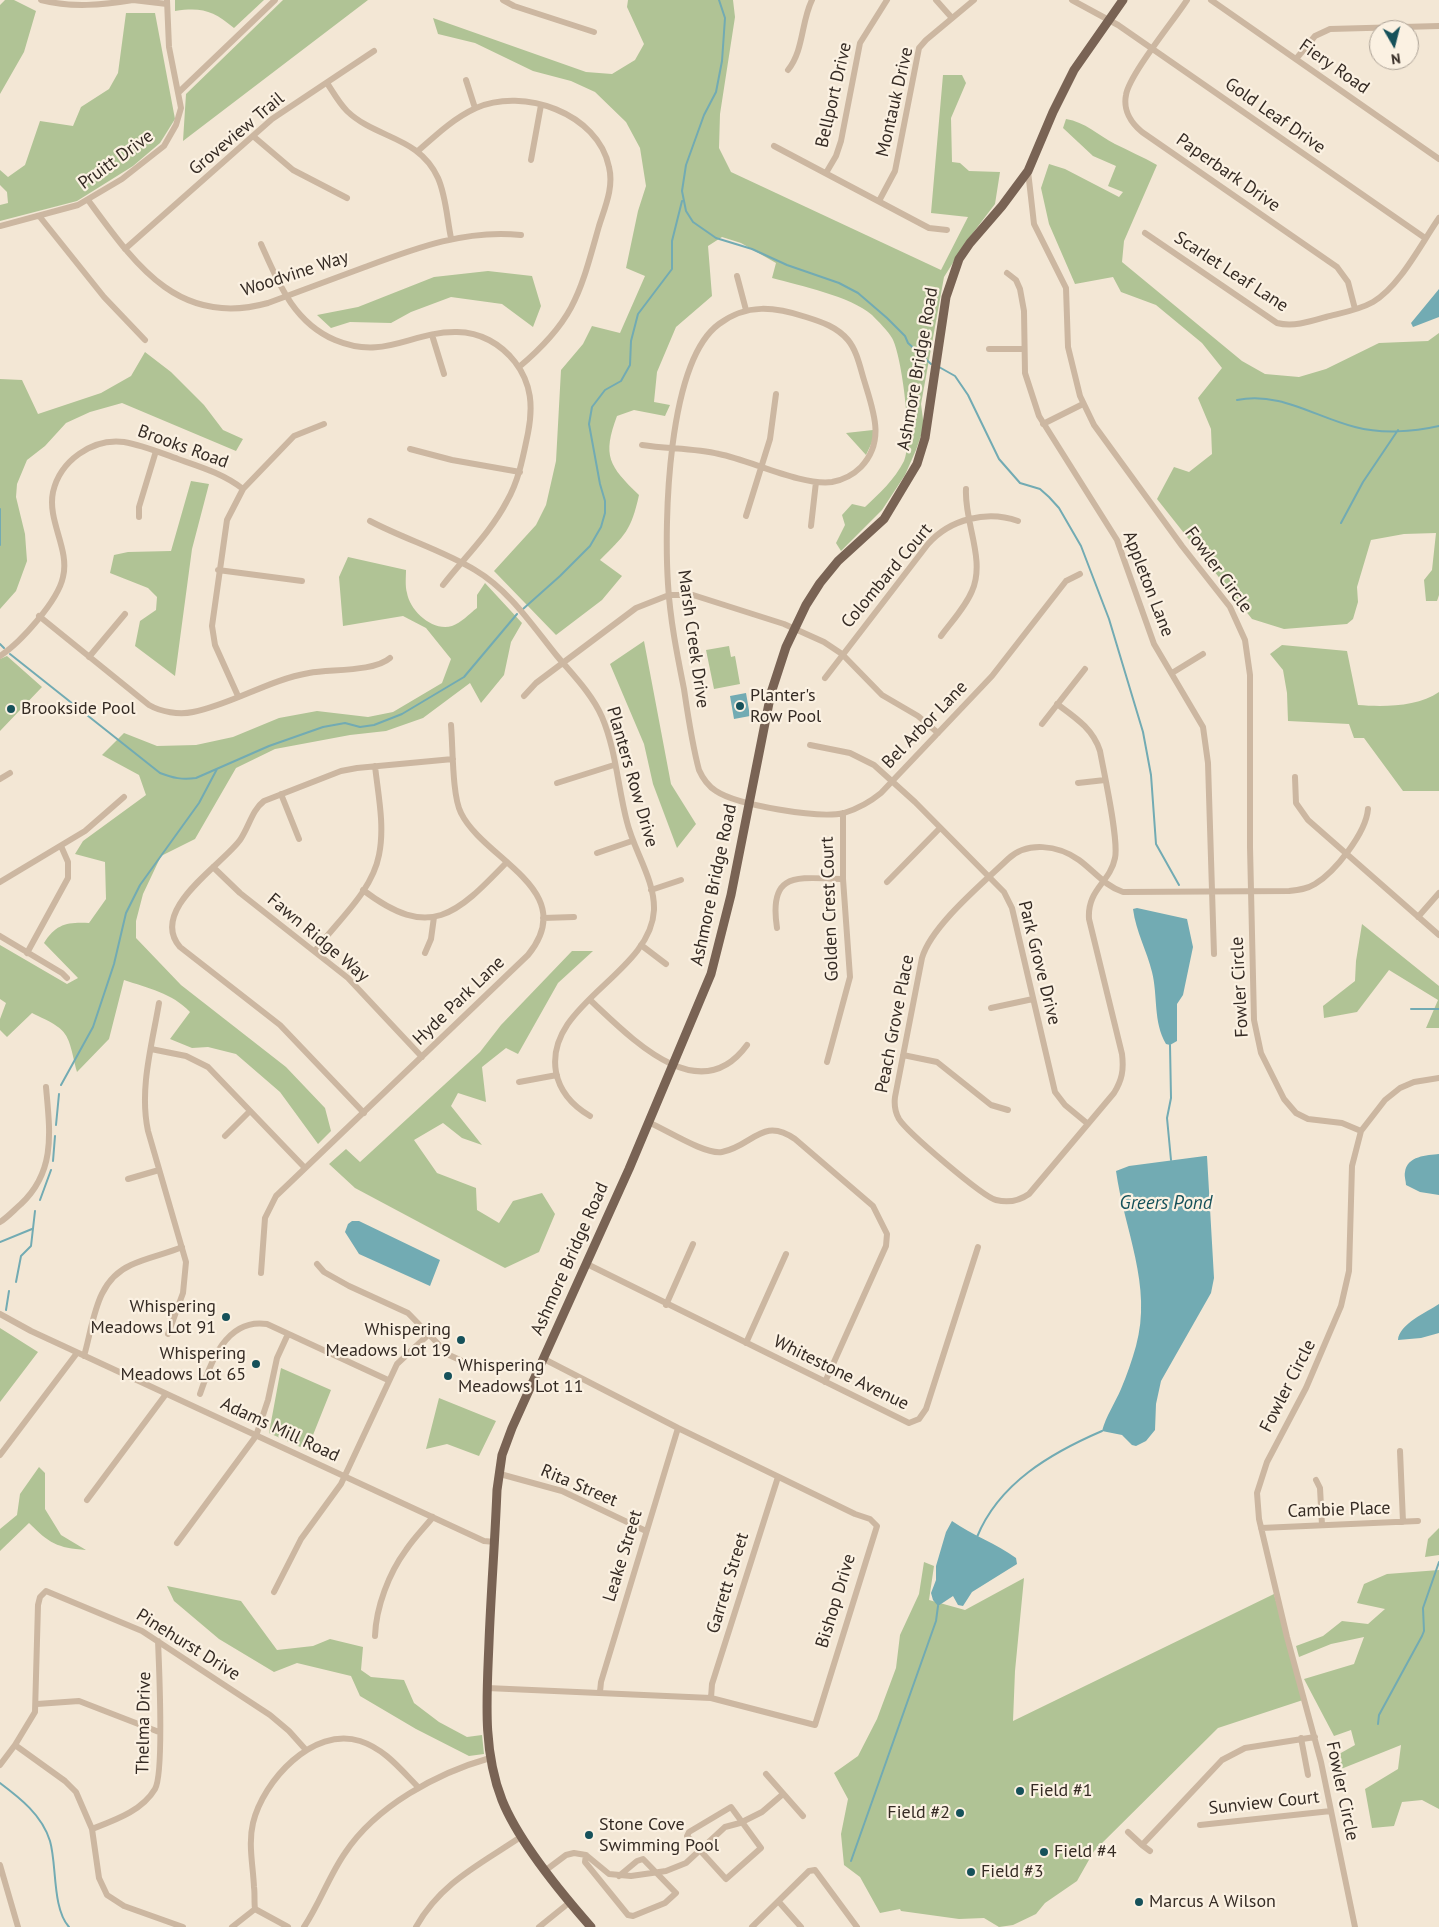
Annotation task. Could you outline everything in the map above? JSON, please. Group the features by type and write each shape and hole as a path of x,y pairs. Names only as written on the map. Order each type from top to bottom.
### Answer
{"main road":[{"name":"Ashmore Bridge Road","path":"591,1927 570,1902 522,1836 502,1800 490,1758 487,1688 497,1490 506,1443 587,1264 704,993 718,955 770,693 794,628 820,583 838,561 884,519 917,464 925,438 940,329 952,275 970,242 1028,170 1061,94 1123,0"}],"street":[{"name":"Pruitt Drive","path":"0,226 40,217 88,200 122,179 164,146 178,120 180,108 179,92 169,47 167,2 133,0 91,5 56,4 41,0"},
{"path":"179,92 275,0"},
{"path":"502,0 514,6 594,32"},
{"path":"788,70 796,58 806,11 812,0"},
{"name":"Bellport Drive","path":"826,173 836,156 841,141 860,43 887,0"},
{"path":"936,0 952,18"},
{"name":"Montauk Drive","path":"879,201 895,171 918,52 926,40 974,0"},
{"name":"Gold Leaf Drive","path":"1072,0 1109,19 1425,238"},
{"name":"Paperbark Drive","path":"1187,0 1127,88 1126,106 1135,127 1337,267 1348,282 1356,309"},
{"name":"Fiery Road","path":"1211,0 1439,159"},
{"path":"1296,59 1315,36 1330,29 1439,26"},
{"name":"Groveview Trail","path":"125,249 272,119 374,51"},
{"path":"466,80 475,108"},
{"path":"327,82 347,111 369,126 418,150 430,163 438,178 451,238"},
{"path":"418,150 456,120 475,108 508,101 541,105 570,118 596,140 608,161 610,185 584,281 574,305 552,337 519,367"},
{"path":"531,160 541,105"},
{"path":"253,136 294,170 347,198"},
{"path":"774,146 929,228 947,230"},
{"name":"Fowler Circle","path":"1028,170 1036,231 1066,288 1068,347 1084,404 1094,425 1182,546 1230,607 1242,631 1250,675 1251,891 1255,1028 1261,1053 1270,1075 1284,1099 1296,1113 1308,1119 1342,1123 1361,1131 1352,1166 1346,1290 1319,1361 1276,1442 1261,1477 1257,1502 1287,1637 1315,1737 1355,1927"},
{"path":"1016,186 1032,193"},
{"name":"Woodvine Way","path":"88,200 125,249 155,282 176,295 198,305 221,308 244,308 286,296 409,251 451,238 496,232 521,235"},
{"path":"40,217 104,297 144,340"},
{"name":"Scarlet Leaf Lane","path":"1146,233 1277,324 1296,324 1356,309 1372,302 1388,291 1439,218"},
{"path":"262,244 293,307 310,325 335,340 353,346 383,347 432,335 457,332 482,337 505,350 519,367 528,385 532,407 520,472 502,510 443,585"},
{"name":"Appleton Lane","path":"1007,273 1016,280 1020,289 1024,311 1023,349 1029,391 1043,424 1117,540 1148,630 1199,719 1206,735 1214,954"},
{"path":"737,276 746,310"},
{"name":"Marsh Creek Drive","path":"672,449 716,453 816,482 834,481 852,474 865,462 874,445 876,420 856,353 844,335 826,324 780,309 759,308 746,310 719,324 698,348 682,394 672,449 667,540 669,595 699,770 705,781 715,791 748,802"},
{"path":"432,335 444,374"},
{"path":"990,349 1023,349"},
{"path":"746,516 774,424 776,394"},
{"path":"1043,424 1084,404"},
{"path":"238,696 219,656 213,636 212,616 227,520 243,489 294,436 324,424"},
{"name":"Brooks Road","path":"0,656 19,640 39,616 56,593 64,576 62,554 53,520 52,502 54,487 64,469 82,452 104,443 123,442 156,451 218,474 243,489"},
{"path":"642,445 672,449"},
{"path":"410,449 452,460 520,472"},
{"path":"139,517 139,507 156,451"},
{"path":"811,526 816,482"},
{"path":"941,636 968,599 975,583 976,561 968,520 966,489"},
{"name":"Colombard Court","path":"825,678 933,538 948,527 968,520 994,516 1018,521"},
{"name":"Planters Row Drive","path":"370,522 461,562 480,573 501,590 563,663 598,709 606,730 632,841 652,890 654,904 653,920 641,945 568,1025 560,1038 555,1058 557,1076"},
{"path":"218,570 302,581"},
{"name":"Bel Arbor Lane","path":"748,802 818,814 843,813 870,801 892,781 992,676 1066,581 1080,574"},
{"path":"524,696 536,683 636,608 669,595 703,597 794,628 824,642 842,654 882,696 918,716 938,732"},
{"path":"90,657 125,614"},
{"path":"39,616 149,704 162,711 193,712 294,676 378,665 390,658"},
{"path":"1172,673 1203,654"},
{"path":"1042,724 1084,669"},
{"path":"1057,704 1092,733 1100,751 1116,853 1111,870 1103,881"},
{"name":"Hyde Park Lane","path":"261,1273 263,1232 267,1210 276,1196 528,955 538,940 543,918 542,905 534,889 461,814 457,799 451,726"},
{"name":"Park Grove Drive","path":"810,745 858,756 874,765 990,876 1004,892 1012,908 1055,1092 1065,1104 1088,1124"},
{"path":"364,1113 280,1025 176,941 172,928 174,915 190,889 240,840 260,805 281,794 342,771 454,759"},
{"path":"557,782 614,765"},
{"path":"316,951 363,890 374,870 380,846 375,766"},
{"path":"0,779 10,773"},
{"path":"1295,777 1296,802 1300,812 1439,935"},
{"path":"1078,783 1105,780"},
{"path":"281,794 299,839"},
{"path":"0,882 61,846 96,822 124,797"},
{"name":"Peach Grove Place","path":"1103,881 1091,897 1089,919 1124,1069 1114,1094 1029,1194 1012,1201 995,1200 981,1192 913,1134 898,1118 895,1109 895,1097 926,945 936,930 1016,852 1032,846 1074,857 1116,890 1131,893 1308,888 1324,878 1345,853 1363,829 1368,809"},
{"name":"Golden Crest Court","path":"827,1062 850,977 843,879 843,813"},
{"path":"887,882 940,828"},
{"path":"598,853 632,841"},
{"path":"27,953 68,878 68,862 61,846"},
{"path":"363,890 390,909 401,914 434,917 446,914 467,902 506,862"},
{"name":"Fawn Ridge Way","path":"213,867 240,893 348,978 422,1057"},
{"path":"777,928 774,902 778,891 785,884 800,878 843,879"},
{"path":"652,890 681,880"},
{"path":"1418,917 1439,893"},
{"path":"426,952 431,939 434,917"},
{"path":"543,918 574,917"},
{"path":"0,936 62,973 67,978"},
{"path":"641,945 666,964"},
{"path":"991,1008 1034,999"},
{"path":"590,1000 639,1044 673,1064 696,1073 709,1072 729,1063 747,1045"},
{"path":"159,1004 145,1089 144,1110 148,1131 186,1262 184,1285 168,1334"},
{"path":"151,1049 186,1056 202,1063 305,1168"},
{"path":"903,1055 936,1062 991,1105 1008,1110"},
{"path":"519,1082 557,1076 568,1099 590,1116"},
{"path":"1361,1131 1385,1100 1400,1088 1414,1082 1439,1078"},
{"path":"0,1222 27,1198 42,1178 49,1150 46,1087"},
{"path":"225,1136 250,1111"},
{"path":"648,1122 716,1152 734,1148 764,1131 783,1132 803,1145 876,1210 887,1234 886,1246 826,1382"},
{"path":"128,1179 159,1170"},
{"path":"666,1304 693,1244"},
{"name":"Whitestone Avenue","path":"587,1264 904,1422 912,1423 919,1419 926,1409 978,1246"},
{"path":"84,1356 99,1299 110,1280 131,1265 182,1247"},
{"path":"746,1343 786,1254"},
{"path":"317,1264 324,1272 349,1286 408,1313 449,1355 482,1370"},
{"name":"Adams Mill Road","path":"0,1314 77,1353 344,1477 484,1540 495,1542"},
{"path":"200,1394 212,1360 235,1331 246,1323 267,1324 388,1380"},
{"path":"177,1543 256,1436 268,1400 277,1358 288,1334"},
{"path":"274,1592 300,1539 344,1477 388,1380 401,1358 428,1335"},
{"path":"0,1455 77,1353"},
{"name":"Bishop Drive","path":"487,1688 600,1692 683,1699 710,1698 792,1718 812,1725 817,1723 823,1694 875,1531 876,1524 870,1519 855,1514 678,1428 544,1359"},
{"path":"87,1500 166,1394"},
{"name":"Leake Street","path":"600,1692 601,1682 678,1428"},
{"path":"1400,1451 1404,1522"},
{"name":"Rita Street","path":"500,1474 562,1492 646,1531"},
{"name":"Garrett Street","path":"710,1698 712,1684 778,1477"},
{"path":"1316,1480 1320,1488 1322,1526"},
{"path":"375,1636 377,1617 393,1571 407,1549 433,1517"},
{"name":"Cambie Place","path":"1262,1528 1418,1522"},
{"name":"Pinehurst Drive","path":"0,1764 15,1745 33,1716 37,1704 38,1605 40,1597 44,1592 51,1591 128,1624 158,1641 270,1715 289,1730 306,1750"},
{"name":"Thelma Drive","path":"92,1829 131,1812 154,1791 159,1776 158,1641"},
{"path":"37,1704 79,1701 159,1732"},
{"path":"1142,1845 1222,1760 1245,1748 1315,1737"},
{"path":"1301,1738 1308,1775"},
{"path":"255,1909 251,1841 255,1816 272,1780 306,1750 340,1739 361,1741 386,1755 419,1788"},
{"path":"15,1745 72,1787 81,1800 92,1829 99,1878 107,1895 124,1906 166,1919 182,1927"},
{"path":"304,1927 339,1862 353,1842 376,1818 419,1788 452,1770 490,1758"},
{"path":"766,1774 803,1816"},
{"path":"546,1870 566,1855 574,1853 586,1855 609,1874 619,1876 656,1872 686,1863 725,1827 740,1823 762,1812 784,1794"},
{"path":"731,1808 740,1823 761,1848 726,1879 686,1836 689,1832 731,1808"},
{"name":"Sunview Court","path":"1200,1825 1331,1811"},
{"path":"1128,1832 1150,1851"},
{"path":"416,1927 428,1908 443,1890 522,1836"},
{"path":"586,1855 585,1862 628,1915 632,1916 665,1903 676,1894 642,1859 619,1876"},
{"path":"0,1865 18,1927"},
{"path":"752,1927 809,1871 815,1870 857,1927"},
{"path":"539,1927 570,1902"},
{"path":"779,1902 802,1927"},
{"path":"232,1927 255,1909"},
{"path":"255,1909 288,1927"}],"green space":[{"path":"5,0 14,0 36,11 24,52 0,94 0,5"},
{"path":"175,0 264,0 234,28 207,12 200,10 175,11"},
{"path":"283,0 368,0 183,141 186,94"},
{"path":"628,0 733,0 735,17 720,114 719,148 731,172 941,270 968,217 931,213 943,75 962,75 966,83 951,118 952,162 960,163 969,171 1000,172 995,204 966,242 944,277 921,404 924,427 916,450 905,475 882,510 841,551 836,543 845,525 842,515 852,504 865,507 886,486 904,461 907,419 903,380 896,347 885,329 863,308 825,292 772,278 776,263 741,243 722,237 708,246 712,296 676,327 657,372 654,402 670,405 665,416 634,410 617,416 612,430 609,451 611,460 621,476 639,495 633,517 626,532 600,560 622,576 602,600 556,635 494,571 536,525 546,505 556,461 561,370 583,344 592,326 620,333 645,276 626,268 638,211 646,186 640,148 626,122 595,92 571,81 533,71 475,43 438,34 433,18 586,72 612,74 635,60 644,44 627,7"},
{"path":"126,13 155,13 175,119 160,143 133,166 77,201 0,221 0,205 8,203 7,192 0,185 0,170 8,177 25,165 40,121 73,126 81,107 109,89 118,73"},
{"path":"1066,119 1085,126 1115,144 1157,165 1124,241 1122,262 1242,361 1265,374 1299,377 1326,369 1379,343 1428,341 1439,333 1439,595 1437,601 1426,601 1424,580 1432,570 1436,533 1404,534 1371,540 1357,587 1358,602 1353,619 1347,624 1284,629 1252,619 1157,499 1174,467 1189,472 1212,454 1211,429 1198,398 1222,368 1202,343 1156,305 1121,292 1113,277 1075,284 1049,224 1041,188 1049,164 1065,169 1119,197 1123,192 1108,186 1116,166 1093,156 1063,128"},
{"path":"488,271 532,276 541,306 533,327 502,304 451,297 411,312 391,323 350,322 331,328 317,315 358,307 434,277"},
{"path":"145,352 171,372 204,405 223,430 243,439 236,451 122,403 90,412 66,423 45,446 27,460 17,484 16,497 25,534 27,561 16,591 0,609 0,379 22,380 38,414 101,393 131,376"},
{"path":"873,430 873,440 866,455 846,433"},
{"path":"191,481 209,484 192,549 175,676 135,646 140,621 156,610 157,597 148,588 110,573 114,555 128,552 171,551"},
{"path":"348,557 406,570 406,590 409,600 423,619 437,626 455,625 477,608 477,595 485,583 522,623 511,642 504,675 481,703 470,683 423,718 386,731 350,735 275,749 236,768 195,839 161,856 143,894 136,921 136,938 181,985 286,1067 325,1108 331,1131 318,1144 280,1092 236,1054 208,1047 192,1048 170,1039 190,1012 183,1005 168,996 124,980 109,1039 77,1072 71,1048 65,1034 54,1024 32,1013 7,1037 0,1030 0,1019 6,1003 0,999 0,945 67,984 78,978 44,943 58,928 74,923 89,923 106,899 105,862 75,854 83,841 146,795 139,775 102,755 124,733 157,746 196,745 233,737 279,718 317,711 368,717 393,712 442,683 451,659 426,628 403,616 343,626 339,577"},
{"path":"644,641 671,784 696,824 677,848 653,784 644,744 610,664"},
{"path":"1282,645 1347,651 1358,705 1400,705 1421,701 1439,692 1439,791 1403,791 1364,738 1354,738 1349,724 1288,721 1287,693 1283,670 1270,654"},
{"path":"729,646 731,657 735,656 740,684 714,689 706,650"},
{"name":"Brookside Pool","path":"7,656 42,687 0,731 0,659"},
{"path":"1362,924 1439,986 1439,1028 1426,1028 1438,1000 1389,970 1357,1012 1324,1018 1323,1006 1355,981"},
{"path":"572,951 593,951 558,983 518,1054 506,1048 482,1067 486,1102 458,1093 451,1106 482,1145 462,1138 443,1123 414,1140 437,1173 476,1188 477,1210 499,1223 513,1201 542,1193 555,1214 539,1252 505,1268 355,1188 329,1164 346,1149 360,1162 480,1052 501,1025"},
{"path":"0,1328 38,1352 0,1402"},
{"path":"281,1368 331,1390 307,1450 269,1433"},
{"path":"439,1398 496,1421 479,1456 447,1444 426,1449"},
{"path":"39,1467 45,1473 45,1509 61,1535 86,1550 60,1546 48,1540 29,1523 0,1551 0,1529 17,1515 20,1494"},
{"path":"1439,1528 1439,1555 1425,1557 1428,1539"},
{"path":"924,1562 934,1566 929,1600 965,1610 1024,1578 1015,1671 1013,1721 1274,1594 1303,1700 1218,1728 1094,1851 1077,1881 1045,1903 1036,1914 1013,1925 999,1927 984,1918 959,1919 901,1911 900,1909 880,1913 860,1877 844,1865 841,1834 848,1799 834,1773 858,1756 877,1719 896,1668 900,1635 919,1594"},
{"path":"1439,1570 1439,1809 1422,1800 1402,1802 1394,1826 1372,1828 1365,1789 1398,1769 1401,1745 1336,1771 1332,1758 1355,1745 1351,1730 1334,1736 1304,1679 1354,1664 1364,1637 1331,1644 1299,1657 1296,1646 1323,1636 1342,1621 1368,1624 1385,1609 1357,1603 1364,1584 1387,1574"},
{"path":"167,1586 241,1601 277,1650 313,1646 330,1639 363,1647 361,1670 371,1677 404,1680 414,1703 439,1722 467,1737 482,1735 484,1754 469,1756 416,1729 360,1696 351,1676 297,1663 274,1672 219,1639 174,1601"}],"water":[{"path":"1439,289 1439,317 1413,327 1411,323"},
{"name":"Planter's Row Pool","path":"746,693 750,716 734,719 730,696"},
{"path":"1137,908 1187,919 1193,947 1183,995 1177,1004 1177,1041 1170,1045 1166,1044 1159,1027 1152,972 1134,917 1133,909"},
{"path":"1439,1154 1439,1195 1420,1192 1406,1185 1405,1174 1409,1163 1418,1157"},
{"name":"Greers Pond","path":"1207,1156 1214,1278 1211,1293 1161,1381 1156,1404 1155,1430 1146,1441 1136,1446 1132,1445 1122,1435 1102,1431 1127,1373 1136,1346 1140,1324 1139,1280 1116,1171 1129,1166"},
{"path":"352,1221 359,1221 440,1260 430,1286 359,1254 345,1232 348,1224"},
{"path":"1439,1304 1439,1333 1421,1338 1398,1340 1403,1329 1408,1324"},
{"path":"952,1521 1009,1553 1016,1558 1017,1564 972,1592 963,1606 958,1605 953,1596 938,1606 933,1600 931,1593 936,1580 936,1566 946,1532"}],"waterway":[{"path":"719,0 725,18 722,61 716,92 704,115 686,165 682,191 686,211 693,222 716,238 752,249 787,265 839,283 858,293 887,318 905,336 908,343 931,364"},
{"path":"523,609 590,546 601,527 605,513 605,501 589,424 592,407 605,390 621,381 630,365 631,341 638,314 672,269 672,241 682,201"},
{"path":"939,367 955,376 968,395 999,459 1020,483 1040,489 1049,497 1059,508 1081,546 1109,619 1143,732 1151,775 1156,844 1179,885"},
{"path":"1237,400 1252,398 1282,402 1340,423 1375,431 1408,431 1439,426"},
{"path":"1341,523 1363,482 1398,430"},
{"path":"0,509 0,545"},
{"path":"10,654 160,773 191,779 269,746 323,727 345,723 360,727 374,725 402,714 464,677 517,614"},
{"path":"0,644 4,648"},
{"path":"61,1085 93,1027 114,964 126,913 140,885 199,803 217,769"},
{"path":"1411,1009 1439,1009"},
{"path":"1170,1045 1171,1098 1167,1118 1171,1160"},
{"path":"56,1125 59,1094"},
{"path":"53,1161 55,1136"},
{"path":"40,1200 51,1170"},
{"path":"16,1282 21,1256 31,1246 35,1211"},
{"path":"0,1242 32,1229"},
{"path":"6,1310 9,1291"},
{"path":"977,1537 999,1501 1029,1472 1064,1449 1102,1431"},
{"path":"1378,1724 1379,1715 1424,1631 1423,1608 1439,1562"},
{"path":"851,1861 936,1621 938,1606"},
{"path":"0,1783 30,1808 42,1823 50,1841 57,1898 64,1919 69,1927"}],"place":[{"name":"Planter's Row Pool","path":"740,706"},
{"name":"Brookside Pool","path":"11,709"},
{"name":"Whispering Meadows Lot 91","path":"226,1317"},
{"name":"Whispering Meadows Lot 19","path":"461,1340"},
{"name":"Whispering Meadows Lot 65","path":"256,1364"},
{"name":"Whispering Meadows Lot 11","path":"448,1376"},
{"name":"Field #1","path":"1020,1791"},
{"name":"Field #2","path":"960,1813"},
{"name":"Stone Cove Swimming Pool","path":"589,1835"},
{"name":"Field #4","path":"1044,1852"},
{"name":"Field #3","path":"971,1872"},
{"name":"Marcus A Wilson","path":"1139,1902"}]}
